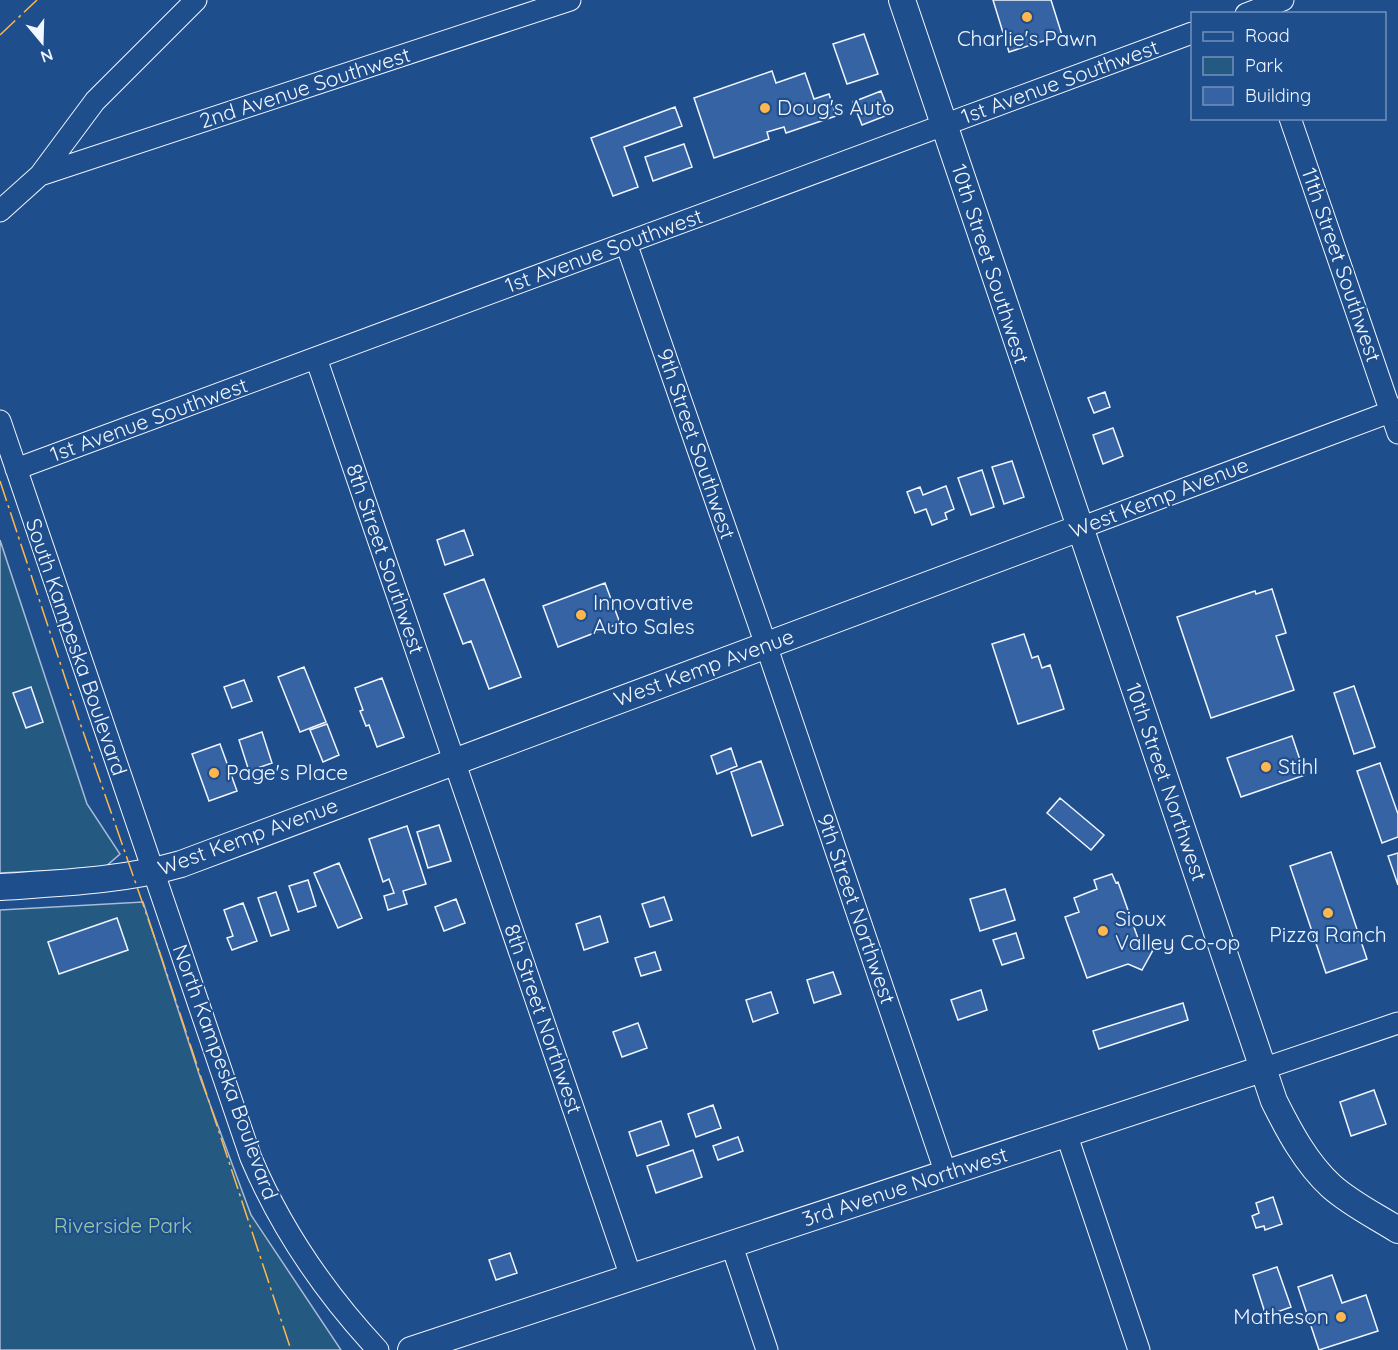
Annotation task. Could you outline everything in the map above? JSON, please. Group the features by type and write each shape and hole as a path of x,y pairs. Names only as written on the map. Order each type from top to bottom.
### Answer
{"main road":[{"name":"10th Street Southwest","path":"902,0 1080,528"},
{"name":"West Kemp Avenue","path":"0,886 110,880 181,864 1080,528"},
{"name":"10th Street Northwest","path":"1080,528 1262,1069 1284,1121 1296,1142 1322,1177 1350,1201 1398,1230"},
{"name":"3rd Avenue Northwest","path":"411,1350 1262,1069"}],"street":[{"path":"0,211 40,175 95,101 196,0"},
{"name":"2nd Avenue Southwest","path":"40,175 570,0"},
{"path":"1250,10 1283,0"},
{"name":"1st Avenue Southwest","path":"16,469 1191,33"},
{"name":"11th Street Southwest","path":"1291,120 1394,411 1398,433"},
{"name":"9th Street Southwest","path":"626,243 766,645"},
{"name":"8th Street Southwest","path":"316,358 454,761"},
{"name":"West Kemp Avenue","path":"1080,528 1394,411"},
{"name":"South Kampeska Boulevard","path":"0,421 153,872"},
{"name":"9th Street Northwest","path":"766,645 946,1174"},
{"name":"8th Street Northwest","path":"454,761 631,1277"},
{"name":"North Kampeska Boulevard","path":"153,872 261,1182 285,1230 351,1321 378,1350"},
{"name":"3rd Avenue Northwest","path":"1262,1069 1398,1023"},
{"path":"1066,1133 1139,1350"},
{"path":"731,1243 767,1350"}],"green space":[{"path":"0,540 87,804 120,854 104,868 0,873"},
{"name":"Riverside Park","path":"143,902 201,1080 251,1215 341,1350 0,1350 0,910"}],"building":[{"name":"Charlie's Pawn","path":"993,0 1051,0 1062,35 1009,52"},
{"path":"864,34 878,74 847,84 833,44"},
{"name":"Doug's Auto","path":"772,71 776,83 805,73 814,99 829,94 836,116 786,133 784,127 767,132 769,139 714,158 694,98"},
{"path":"881,91 890,114 862,125 853,102"},
{"path":"675,107 682,126 624,147 638,187 613,196 591,138"},
{"path":"684,144 692,167 653,181 645,157"},
{"path":"1105,392 1110,407 1094,413 1088,398"},
{"path":"1113,428 1123,456 1103,464 1093,435"},
{"path":"1012,461 1024,497 1004,504 992,467"},
{"path":"982,470 994,507 971,515 958,478"},
{"path":"946,486 954,509 945,513 947,519 932,525 926,509 915,513 907,492 920,487 923,495"},
{"path":"464,530 473,555 445,565 437,540"},
{"path":"484,579 521,677 489,689 471,641 463,644 444,594"},
{"name":"Innovative Auto Sales","path":"605,583 620,623 558,647 543,606"},
{"path":"1272,589 1286,633 1276,636 1294,690 1211,718 1177,617 1255,591 1256,594"},
{"path":"1024,634 1032,658 1038,656 1042,668 1050,665 1064,709 1018,724 992,644"},
{"path":"304,667 326,722 300,732 278,677"},
{"path":"382,678 404,737 377,747 369,725 366,726 360,711 363,710 355,688"},
{"path":"244,680 252,701 232,708 224,687"},
{"path":"1354,686 1375,747 1354,754 1334,693"},
{"path":"31,687 43,722 26,728 13,693"},
{"path":"327,724 339,755 323,762 310,730"},
{"path":"262,732 272,763 249,771 239,740"},
{"name":"Stihl","path":"1292,736 1305,775 1241,797 1227,758"},
{"name":"Page's Place","path":"220,744 237,791 209,801 192,754"},
{"path":"731,748 737,766 717,774 711,756"},
{"path":"761,761 783,825 752,836 731,772"},
{"path":"1380,763 1398,814 1398,837 1382,843 1357,771"},
{"path":"1060,798 1104,835 1091,850 1047,813"},
{"path":"439,825 451,861 428,868 417,832"},
{"path":"407,826 426,884 403,891 407,904 388,910 384,896 394,893 389,879 383,882 369,839"},
{"name":"Pizza Ranch","path":"1331,852 1367,959 1326,973 1290,866"},
{"path":"1398,853 1398,885 1388,856"},
{"path":"339,863 362,918 338,928 314,873"},
{"name":"Sioux Valley Co-op","path":"1112,874 1116,883 1118,882 1140,944 1153,950 1142,970 1128,964 1087,978 1065,917 1079,912 1074,898 1097,889 1094,880"},
{"path":"308,880 316,906 298,912 289,886"},
{"path":"1005,889 1015,920 980,931 970,899"},
{"path":"276,892 289,930 271,936 258,898"},
{"path":"664,897 672,920 650,927 642,904"},
{"path":"456,899 465,923 444,931 435,907"},
{"path":"243,903 257,941 232,950 227,938 233,936 224,910"},
{"path":"600,916 608,942 584,950 576,924"},
{"path":"117,918 128,950 59,974 48,942"},
{"path":"1016,933 1024,958 1002,965 993,940"},
{"path":"655,952 661,970 641,976 635,958"},
{"path":"833,972 841,994 814,1003 807,980"},
{"path":"981,990 987,1010 958,1020 951,1000"},
{"path":"771,992 778,1013 753,1022 746,1000"},
{"path":"1183,1003 1188,1020 1099,1049 1093,1031"},
{"path":"638,1023 647,1048 622,1057 613,1032"},
{"path":"1374,1090 1386,1124 1351,1136 1340,1102"},
{"path":"713,1105 721,1128 696,1137 688,1114"},
{"path":"661,1121 669,1145 637,1156 629,1132"},
{"path":"738,1137 743,1151 718,1160 713,1146"},
{"path":"693,1150 702,1177 656,1193 647,1166"},
{"path":"1273,1197 1282,1224 1265,1230 1264,1226 1256,1228 1252,1216 1259,1213 1256,1203"},
{"path":"510,1253 517,1273 496,1280 489,1260"},
{"path":"1277,1267 1291,1307 1266,1316 1253,1275"},
{"name":"Matheson","path":"1332,1275 1342,1303 1366,1295 1378,1331 1319,1350 1298,1287"}],"power":[{"path":"0,35 37,0"},
{"path":"0,481 79,720 161,956 291,1350"}],"place":[{"name":"Charlie's Pawn","path":"1027,17"},
{"name":"Doug's Auto","path":"765,108"},
{"name":"Innovative Auto Sales","path":"581,615"},
{"name":"Stihl","path":"1266,767"},
{"name":"Page's Place","path":"214,773"},
{"name":"Pizza Ranch","path":"1328,913"},
{"name":"Sioux Valley Co-op","path":"1103,931"},
{"name":"Matheson","path":"1341,1317"}]}
